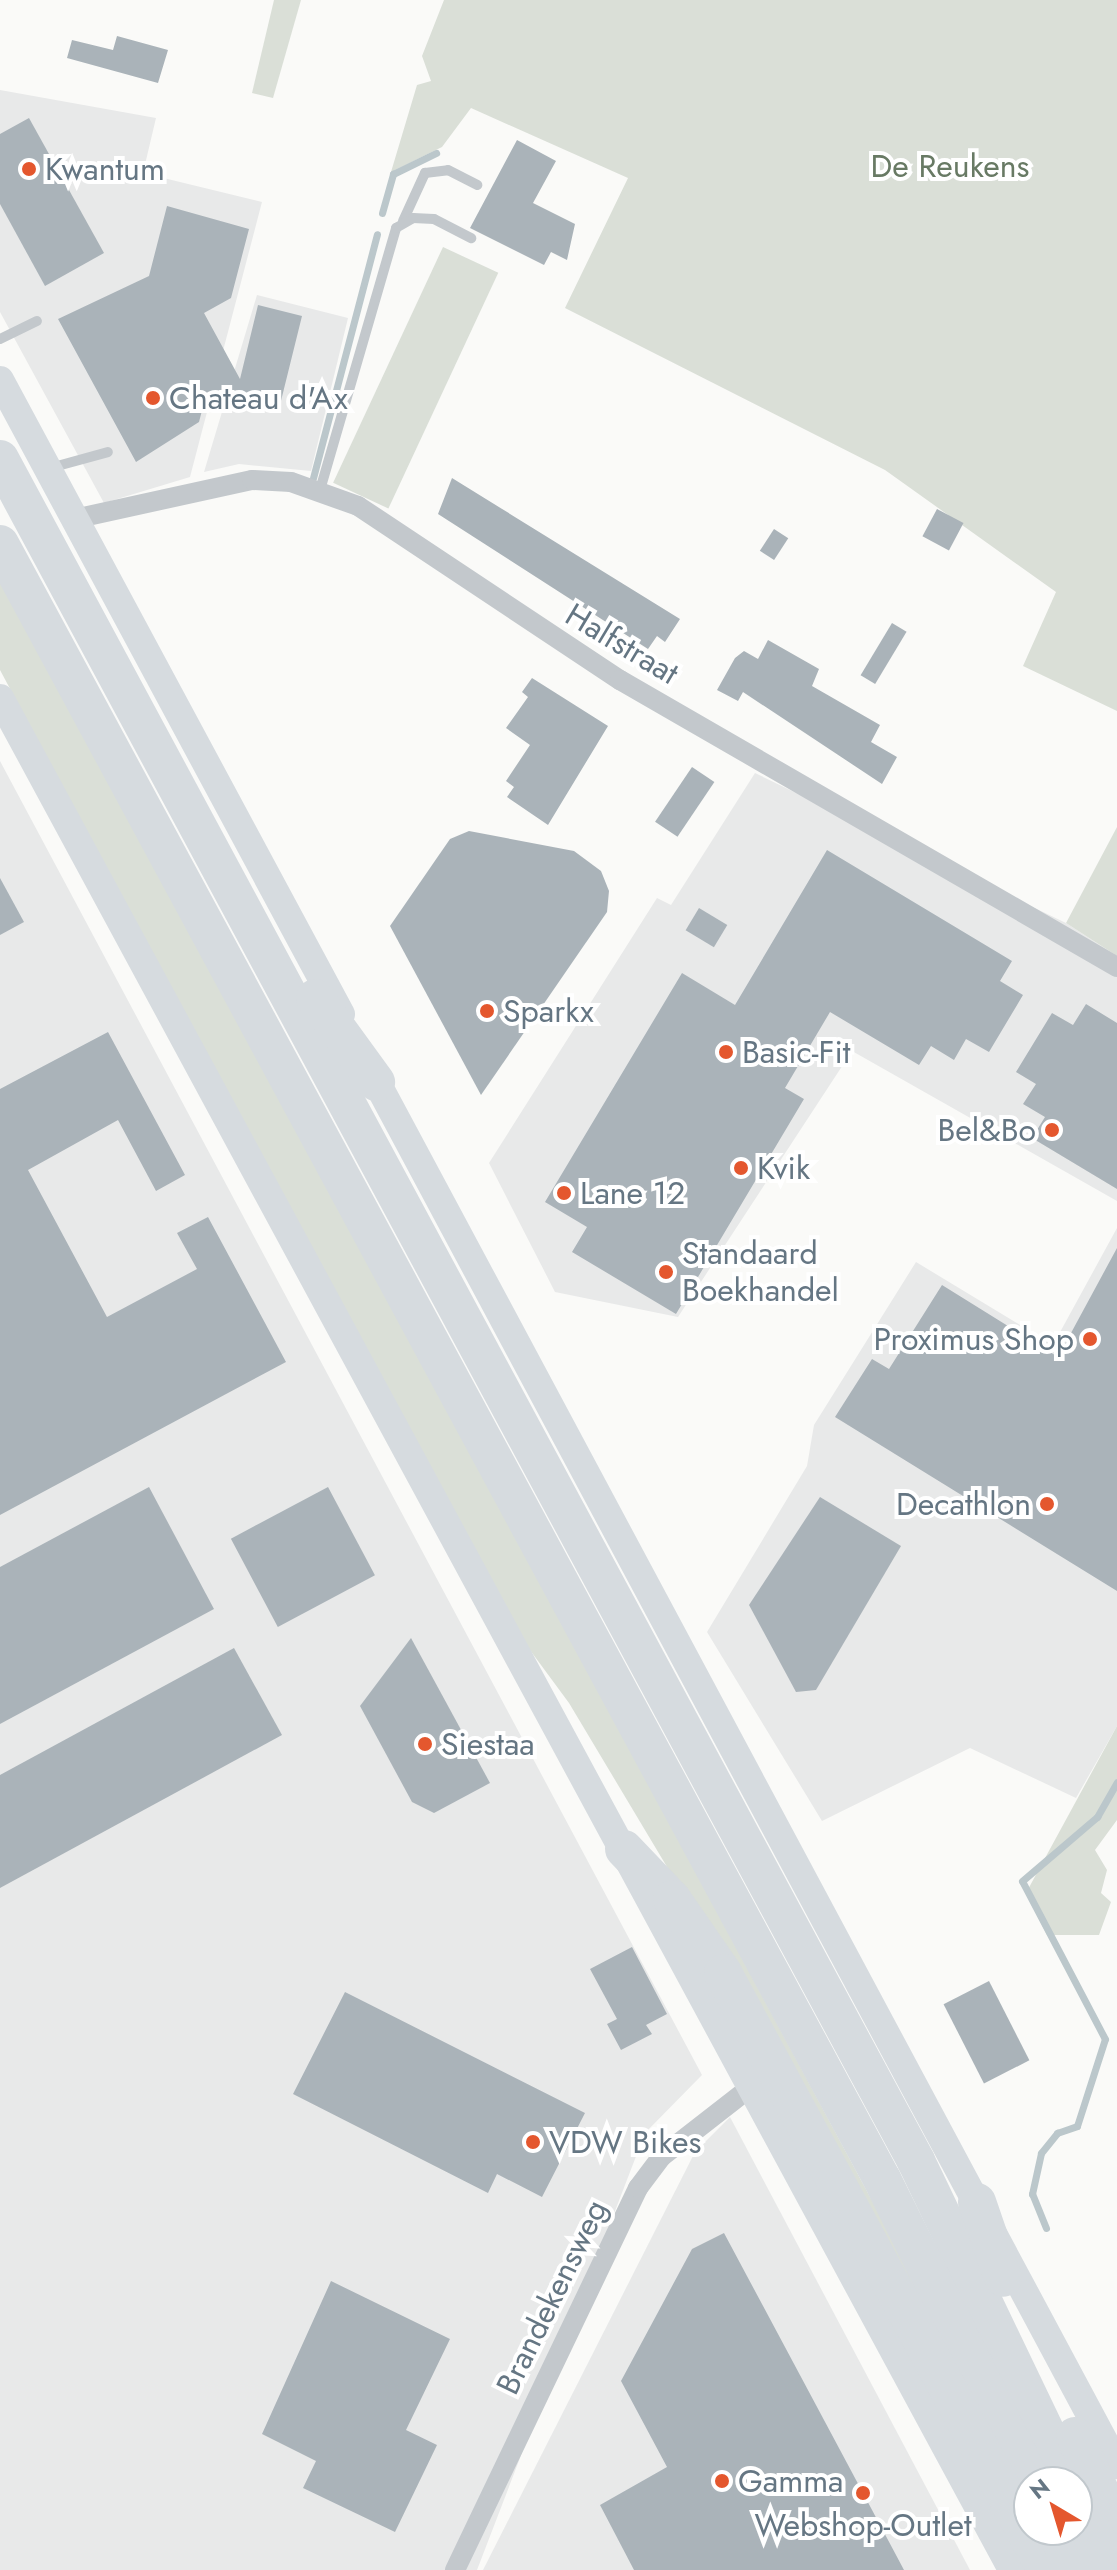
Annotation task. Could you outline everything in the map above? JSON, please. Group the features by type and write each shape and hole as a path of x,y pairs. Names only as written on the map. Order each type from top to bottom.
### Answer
{"highway":[{"path":"0,459 916,2161 1062,2466"},
{"path":"0,544 882,2179 1024,2466"},
{"path":"244,913 290,960 376,1082"},
{"path":"624,1849 672,1899 723,1973 1046,2570"},
{"path":"977,2202 983,2233 1117,2528"},
{"path":"1093,2532 1111,2570"},
{"path":"1063,2546 1075,2570"}],"main road":[{"path":"0,380 1117,2465"},
{"path":"0,698 1012,2570"}],"street":[{"name":"Halfstraat","path":"74,519 252,480 320,490 358,506 620,680 1117,967"},
{"name":"Brandekensweg","path":"455,2570 638,2188 661,2157 751,2087"}],"lane":[{"path":"320,490 396,228 425,173 448,170 477,185"},
{"path":"396,228 413,218 434,219 471,238"},
{"path":"0,339 37,321"},
{"path":"48,469 108,452"}],"shaded area":[{"path":"0,90 156,118 143,173 262,202 190,477 104,503 0,312"},
{"path":"257,295 348,318 311,471 239,464 204,472"},
{"path":"0,761 702,2075 645,2133 477,2570 0,2570"},
{"path":"755,773 1066,923 1117,956 1117,1201 852,1051 678,1317 555,1292 489,1163 657,898 671,905"},
{"path":"1117,1228 1117,1726 1076,1798 970,1748 822,1821 707,1632 807,1466 814,1425 916,1262 1053,1345"},
{"path":"730,2117 970,2570 483,2570 695,2152"}],"green space":[{"path":"274,0 301,0 273,98 252,93"},
{"name":"De Reukens","path":"444,0 1117,0 1117,711 1023,666 1056,592 885,470 565,308 628,178 471,108 442,147 391,172 417,85 431,81 422,56"},
{"path":"443,247 498,273 388,508 333,483"},
{"path":"0,575 942,2331 1006,2470 746,1999 569,1703 510,1623 0,670"},
{"path":"1117,827 1117,956 1066,923"},
{"path":"1117,1726 1117,1820 1095,1850 1107,1870 1101,1893 1111,1902 1099,1935 1047,1935 1026,1893"}],"building":[{"path":"117,36 168,50 158,83 67,58 72,40 113,50"},
{"name":"Kwantum","path":"29,118 104,253 45,286 0,204 0,134"},
{"path":"517,140 556,161 533,203 575,224 567,260 551,252 544,265 470,228"},
{"path":"167,206 249,229 231,298 204,313 240,379 258,305 302,316 278,413 206,395 199,422 136,462 58,319 149,276"},
{"path":"452,478 680,619 665,642 657,636 648,649 438,514"},
{"path":"937,509 963,523 949,550 922,536"},
{"path":"774,529 788,538 774,560 760,551"},
{"path":"892,623 907,632 875,684 861,675"},
{"path":"768,640 819,669 812,686 880,725 871,742 897,757 882,784 743,692 738,701 717,690 735,658 744,651 758,659"},
{"path":"532,678 608,726 548,825 507,797 514,787 506,781 530,745 506,728 528,697 522,692"},
{"path":"692,767 714,782 677,837 655,822"},
{"name":"Sparkx","path":"469,831 574,851 601,871 609,891 607,912 481,1095 390,926 450,839"},
{"path":"827,850 1012,961 1000,981 1023,995 989,1052 966,1039 954,1060 931,1046 919,1065 830,1012 785,1088 804,1099 676,1314 572,1252 587,1227 545,1202 682,973 735,1005"},
{"path":"0,878 24,922 0,935"},
{"path":"699,908 727,925 714,947 686,930"},
{"path":"1086,1004 1117,1023 1117,1189 1032,1138 1045,1117 1023,1104 1036,1084 1016,1072 1052,1013 1073,1025"},
{"path":"108,1032 185,1175 156,1191 118,1120 28,1170 107,1317 197,1269 177,1233 208,1217 286,1362 0,1515 0,1089"},
{"name":"Decathlon","path":"1117,1248 1117,1591 835,1417 872,1359 889,1369 942,1285 1058,1357"},
{"path":"149,1487 214,1609 0,1724 0,1567"},
{"path":"328,1487 375,1575 278,1627 231,1539"},
{"path":"820,1497 901,1546 816,1690 796,1692 749,1605"},
{"name":"Siestaa","path":"411,1638 490,1783 434,1813 412,1802 360,1706"},
{"path":"234,1648 282,1735 0,1888 0,1775"},
{"path":"632,1947 667,2014 646,2025 652,2034 621,2050 607,2024 617,2019 590,1969"},
{"path":"989,1981 1029,2060 984,2083 944,2004"},
{"path":"345,1992 585,2113 542,2197 497,2174 488,2193 293,2094"},
{"path":"724,2233 904,2570 634,2570 600,2505 667,2467 621,2381 692,2249"},
{"path":"331,2281 450,2339 406,2430 437,2445 395,2532 303,2488 316,2461 262,2434"}],"waterway":[{"path":"382,213 393,174 436,153"},
{"path":"313,478 377,234"},
{"path":"1046,2228 1032,2194 1041,2153 1057,2133 1077,2126 1105,2039 1022,1881 1097,1817 1117,1782"}],"place":[{"name":"Kwantum","path":"29,169"},
{"name":"Chateau d'Ax","path":"153,398"},
{"name":"Sparkx","path":"487,1011"},
{"name":"Basic-Fit","path":"726,1052"},
{"name":"Bel&Bo","path":"1052,1130"},
{"name":"Kvik","path":"741,1168"},
{"name":"Lane 12","path":"564,1193"},
{"name":"Standaard Boekhandel","path":"666,1272"},
{"name":"Proximus Shop","path":"1090,1339"},
{"name":"Decathlon","path":"1047,1504"},
{"name":"Siestaa","path":"425,1744"},
{"name":"VDW Bikes","path":"533,2142"},
{"name":"Gamma","path":"722,2481"},
{"name":"Webshop-Outlet","path":"863,2493"}]}
